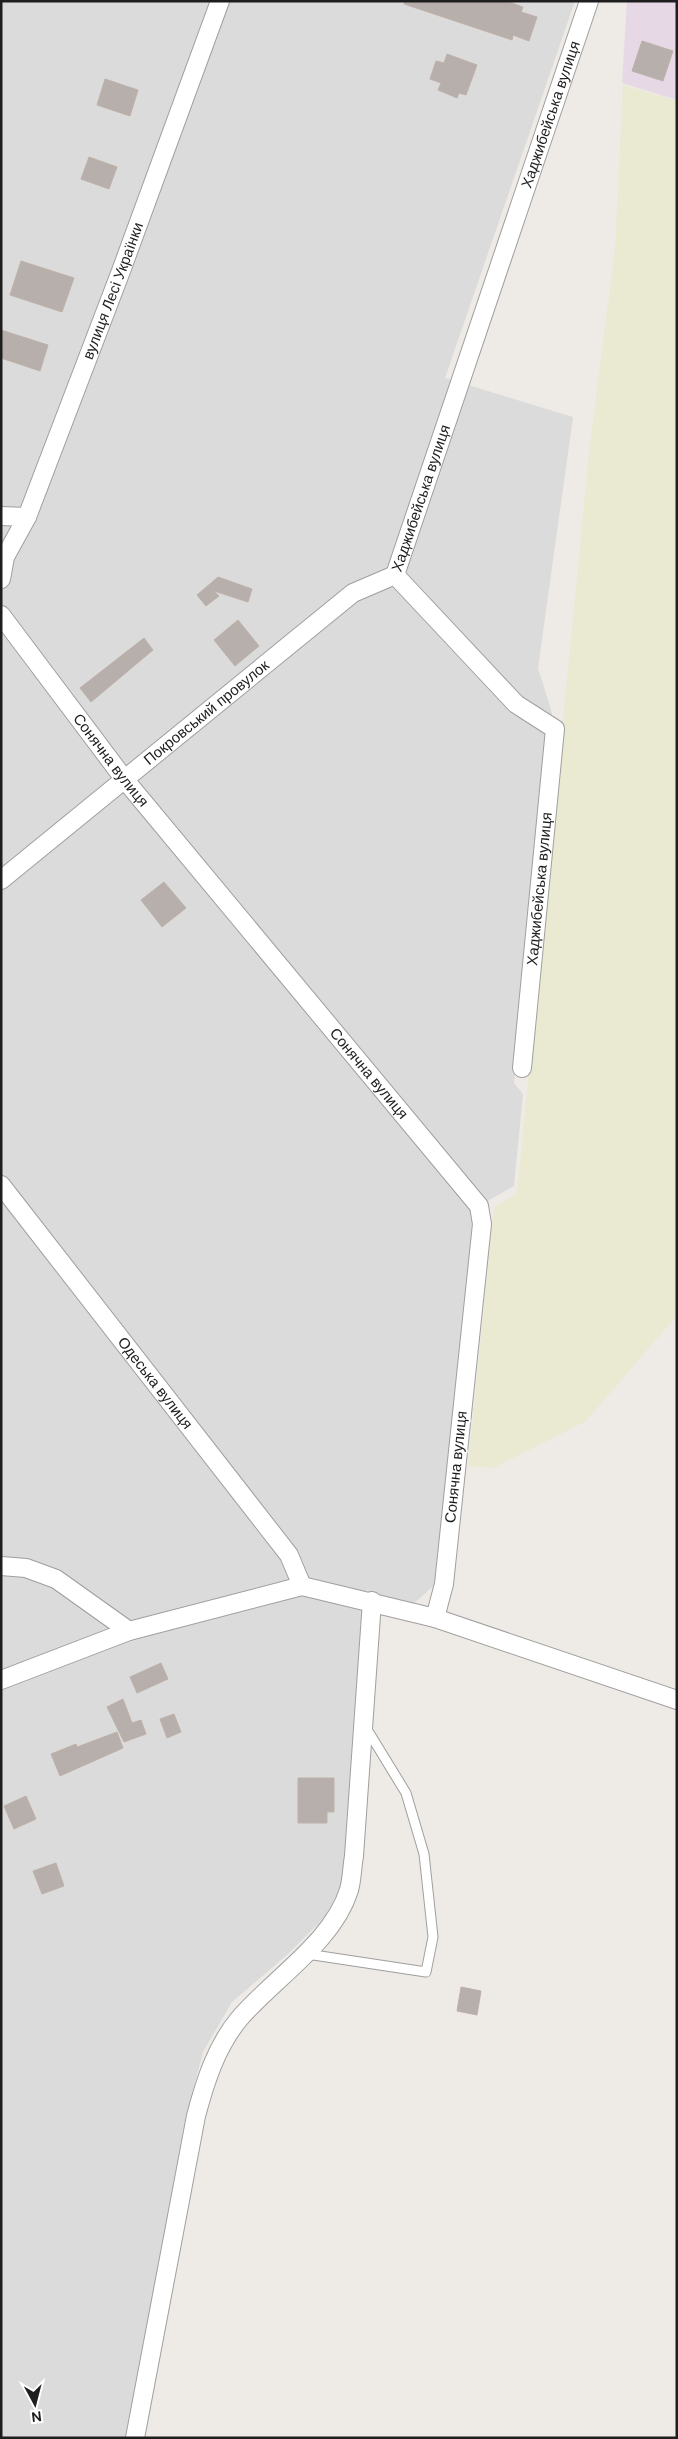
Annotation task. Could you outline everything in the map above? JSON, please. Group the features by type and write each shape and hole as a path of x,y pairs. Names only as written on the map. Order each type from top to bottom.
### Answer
{"street":[{"name":"вулиця Лесі Українки","path":"1,579 5,557 27,517 121,271 220,1"},
{"name":"Хаджибейська вулиця","path":"522,1068 555,729 516,704 395,575 590,1"},
{"path":"1,516 27,517"},
{"name":"Покровський провулок","path":"1,880 353,594 395,575"},
{"name":"Сонячна вулиця","path":"1,615 124,780 479,1206 482,1224 444,1584 435,1618"},
{"name":"Одеська вулиця","path":"1,1186 288,1555 302,1586"},
{"path":"1,1566 26,1568 56,1580 129,1631"},
{"path":"1,1680 129,1631 302,1586 372,1601 435,1618 677,1700"},
{"path":"135,2438 196,2116 207,2077 238,2020 322,1935 338,1914 349,1890 354,1856 372,1601"}],"lane":[{"path":"304,1953 426,1972 433,1937 424,1854 406,1793 364,1723"}],"shaded area":[{"path":"1,1 575,1 445,378 573,417 538,668 552,713 514,1083 523,1094 514,1186 489,1200 473,1226 438,1582 412,1605 366,1590 345,1878 326,1916 288,1954 232,2002 203,2052 187,2113 127,2438 1,2438"},
{"path":"627,1 677,1 677,100 622,83"}],"green space":[{"path":"623,85 677,101 677,1315 586,1421 493,1468 468,1466 494,1207 517,1194 589,453 615,249"}],"building":[{"path":"405,1 506,1 523,7 521,12 537,17 529,41 513,35 512,40 404,4"},
{"path":"642,41 673,51 663,81 632,71"},
{"path":"447,54 477,65 466,95 459,93 457,98 438,90 441,83 430,79 436,61 444,63"},
{"path":"105,79 138,90 130,116 97,105"},
{"path":"89,157 117,167 109,189 81,179"},
{"path":"21,261 74,278 62,312 10,295"},
{"path":"1,330 48,345 40,371 1,358"},
{"path":"218,577 252,589 248,602 214,591 219,596 206,606 197,595"},
{"path":"238,620 259,646 235,666 214,640"},
{"path":"144,638 153,650 91,702 80,688"},
{"path":"164,882 186,908 162,927 141,900"},
{"path":"161,1663 168,1679 137,1693 130,1677"},
{"path":"123,1699 132,1723 141,1720 146,1734 124,1742 107,1707"},
{"path":"174,1714 181,1732 167,1738 160,1719"},
{"path":"117,1732 123,1748 60,1776 51,1754 76,1744 77,1747"},
{"path":"298,1778 334,1778 334,1812 327,1812 327,1823 298,1823"},
{"path":"26,1796 36,1819 14,1829 4,1806"},
{"path":"56,1863 64,1886 42,1894 33,1871"},
{"path":"461,1987 481,1991 477,2015 457,2011"}]}
